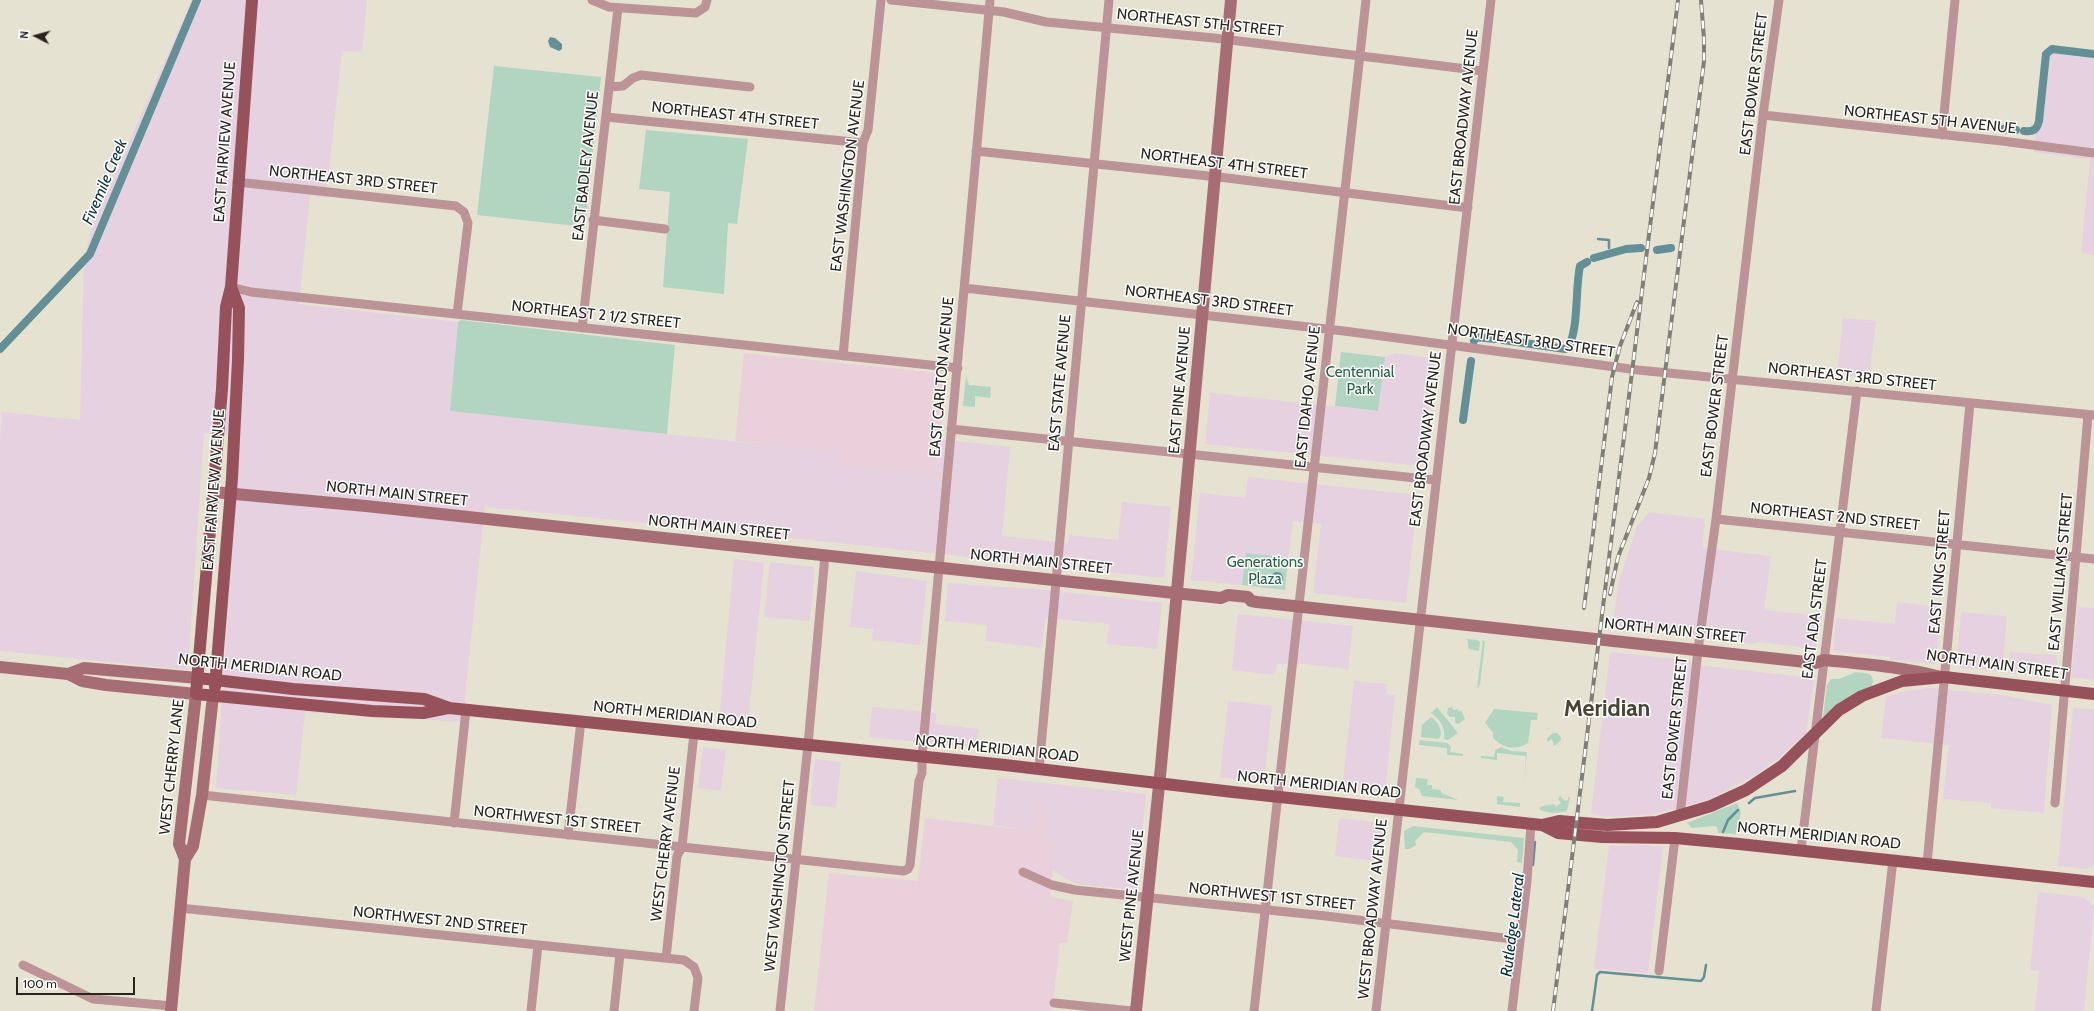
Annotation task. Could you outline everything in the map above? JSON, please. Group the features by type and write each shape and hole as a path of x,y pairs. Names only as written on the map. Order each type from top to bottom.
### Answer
{"main road":[{"name":"EAST FAIRVIEW AVENUE","path":"198,678 222,389 226,307 231,287 237,182 252,0"},
{"name":"EAST FAIRVIEW AVENUE","path":"213,696 216,680 238,368 239,308 231,287"},
{"name":"NORTH MERIDIAN ROAD","path":"1536,825 1560,821 1607,825 1657,822 1711,806 1746,790 1782,766 1839,710 1862,696 1902,681 1944,677"},
{"name":"NORTH MAIN STREET","path":"1944,677 2094,694"},
{"name":"NORTH MERIDIAN ROAD","path":"198,678 424,699 449,708 466,710 1039,769 1160,784 1536,825 1558,833 1602,837 1675,838 1801,850 2094,882"},
{"name":"WEST CHERRY LANE","path":"196,694 198,678"},
{"name":"NORTH MERIDIAN ROAD","path":"196,694 372,711 423,713 449,708"}],"street":[{"path":"592,0 609,7 696,13 705,8 707,0"},
{"name":"EAST WASHINGTON AVENUE","path":"843,356 863,143 868,130 881,0"},
{"name":"NORTHEAST 5TH STREET","path":"891,0 1004,12 1046,22 1106,26 1483,71"},
{"name":"EAST CARLTON AVENUE","path":"908,869 910,865 919,781 922,773 922,757 938,567 958,368 990,0"},
{"name":"EAST STATE AVENUE","path":"1039,769 1109,0"},
{"name":"EAST PINE AVENUE","path":"1160,784 1231,0"},
{"name":"EAST IDAHO AVENUE","path":"1254,1011 1267,910 1278,797 1366,0"},
{"name":"EAST BROADWAY AVENUE","path":"1398,810 1491,0"},
{"name":"EAST BOWER STREET","path":"1680,816 1698,650 1716,519 1763,115 1779,0"},
{"path":"1942,135 1955,0"},
{"name":"EAST BADLEY AVENUE","path":"582,328 618,8"},
{"path":"609,87 623,86 633,78 641,75 750,87"},
{"name":"NORTHEAST 5TH AVENUE","path":"1763,115 2094,153"},
{"name":"NORTHEAST 4TH STREET","path":"606,117 863,143"},
{"name":"NORTHEAST 4TH STREET","path":"976,151 1215,177 1468,208"},
{"name":"NORTHEAST 3RD STREET","path":"237,182 456,206 464,212 468,223 457,314"},
{"path":"593,220 665,229"},
{"name":"NORTHEAST 2 1/2 STREET","path":"231,287 251,292 958,368"},
{"name":"NORTHEAST 3RD STREET","path":"964,288 1330,329 1452,344 1638,370 2091,415"},
{"name":"EAST ADA STREET","path":"1801,850 1857,391"},
{"name":"EAST KING STREET","path":"1927,864 1970,403"},
{"name":"EAST WILLIAMS STREET","path":"2055,803 2076,557 2091,415"},
{"path":"951,429 1435,480"},
{"name":"NORTH MAIN STREET","path":"213,492 1177,593 1222,598 1226,603 1246,604 1251,601 1815,663 1824,660 1914,670 1944,677"},
{"name":"NORTHEAST 2ND STREET","path":"1716,519 2094,558"},
{"path":"808,745 825,555"},
{"name":"NORTH MERIDIAN ROAD","path":"0,667 68,674 82,681 106,685 196,694"},
{"name":"NORTH MERIDIAN ROAD","path":"68,674 84,668 198,678"},
{"name":"WEST CHERRY LANE","path":"172,1008 185,859 179,844 196,694"},
{"name":"WEST CHERRY LANE","path":"185,859 194,846 202,796 213,696"},
{"path":"454,823 466,710"},
{"path":"568,835 581,721"},
{"name":"WEST CHERRY AVENUE","path":"666,958 677,856 682,847 694,733"},
{"name":"WEST WASHINGTON STREET","path":"780,1011 808,745"},
{"name":"WEST PINE AVENUE","path":"1136,1011 1160,784"},
{"name":"NORTHWEST 1ST STREET","path":"202,796 904,872 908,869"},
{"name":"WEST BROADWAY AVENUE","path":"1376,1011 1398,810"},
{"path":"1512,1011 1536,825"},
{"path":"1658,971 1675,838"},
{"path":"1876,1011 1893,860"},
{"name":"NORTHWEST 1ST STREET","path":"1023,872 1052,885 1074,890 1267,910 1520,940"},
{"name":"NORTHWEST 2ND STREET","path":"180,908 684,960 694,967 698,978 694,1011"},
{"path":"531,1011 538,945"},
{"path":"614,1011 620,954"},
{"path":"23,965 93,998 172,1008"},
{"path":"1054,1003 1132,1011"}],"shaded area":[{"path":"192,0 367,0 362,52 342,51 326,197 310,196 299,304 458,322 450,411 836,452 834,465 936,476 940,439 1010,447 1002,536 1068,543 1069,535 1118,540 1122,502 1171,507 1164,578 485,507 465,696 465,722 305,712 296,795 216,788 240,436 204,433 188,670 0,651 0,440 2,412 80,420 84,260 94,221"},
{"path":"2045,50 2094,55 2094,255 2081,253 2090,159 2034,152"},
{"path":"1843,318 1876,321 1869,378 1837,375"},
{"path":"744,353 939,373 945,381 936,476 834,465 835,452 735,441"},
{"path":"1395,353 1435,359 1421,466 1205,444 1210,393 1378,411 1385,357"},
{"path":"1248,477 1418,495 1406,603 1313,593 1321,524 1293,521 1288,558 1246,554 1242,585 1191,580 1200,493 1245,498"},
{"path":"1649,512 1705,519 1702,548 1771,556 1764,610 1822,616 1816,649 1759,642 1750,644 1685,634 1613,626 1618,584 1637,527"},
{"path":"734,559 764,563 748,723 719,721"},
{"path":"770,562 815,567 810,621 764,617"},
{"path":"856,571 927,581 920,645 872,640 873,629 850,627"},
{"path":"948,583 1047,590 1162,603 1157,649 1107,644 1109,624 1045,618 1042,648 986,641 987,625 945,621"},
{"path":"1897,602 1940,607 1938,659 1935,664 1890,660 1890,657 1833,651 1836,618 1895,624"},
{"path":"2078,607 2094,608 2094,680 2071,677"},
{"path":"1961,612 2007,616 2002,672 1960,667 1957,665 1955,659 1957,659"},
{"path":"1238,614 1353,626 1348,669 1305,664 1277,664 1275,675 1232,670"},
{"path":"1613,652 1682,660 1706,666 1813,678 1814,681 1806,733 1778,759 1758,774 1708,800 1650,815 1606,817 1591,813 1610,653"},
{"path":"2010,652 2056,655 2059,672 2051,676 2008,673"},
{"path":"1354,681 1387,684 1386,694 1395,695 1385,792 1342,789"},
{"path":"1931,688 2001,695 2052,705 2044,813 1991,808 1991,803 1943,799 1949,745 1881,738 1886,697 1906,691"},
{"path":"1228,701 1272,706 1264,783 1220,777"},
{"path":"872,707 936,713 936,724 979,729 977,748 869,737"},
{"path":"2073,708 2094,709 2094,865 2088,869 2058,866"},
{"path":"703,747 726,750 721,791 698,788"},
{"path":"815,759 841,762 836,808 810,805"},
{"path":"998,778 1146,794 1137,890 1075,884 1053,870 1056,843 1046,842 1049,806 1037,805 1034,831 993,825"},
{"path":"1037,804 1049,806 1046,842 1056,843 1050,897 1073,901 1067,943 1060,943 1052,1011 814,1011 829,873 918,881 925,818 1034,831"},
{"path":"1339,818 1382,823 1378,861 1335,856"},
{"path":"1646,845 1663,847 1648,973 1594,969 1609,846"},
{"path":"2038,892 2083,897 2094,906 2084,1011 2035,1011 2039,971 2030,970"}],"green space":[{"path":"494,66 601,77 585,227 477,215"},
{"path":"646,130 748,139 737,224 728,223 724,294 663,287 670,192 639,189"},
{"path":"461,320 675,345 667,434 450,411 458,322"},
{"name":"Centennial Park","path":"1341,352 1385,357 1378,411 1335,406"},
{"path":"966,376 969,385 991,387 990,398 975,396 975,407 963,406"},
{"name":"Generations Plaza","path":"1246,553 1288,558 1285,590 1242,585"},
{"path":"1467,639 1477,640 1480,642 1479,651 1469,649"},
{"path":"1483,640 1485,642 1480,684 1477,689"},
{"path":"1856,672 1870,674 1873,680 1872,686 1853,695 1823,717 1827,685 1831,679 1839,679"},
{"path":"1437,707 1458,733 1448,740 1444,739 1442,724 1431,713"},
{"path":"1452,707 1454,710 1457,709 1459,712 1461,710 1465,719 1459,724 1455,723 1455,717 1450,717 1447,714 1448,708"},
{"path":"1494,709 1538,713 1537,720 1531,720 1528,743 1514,748 1505,746 1493,738 1493,733 1485,723"},
{"path":"1431,717 1440,727 1441,733 1439,739 1421,737 1422,725"},
{"path":"1553,733 1557,733 1561,737 1561,740 1554,746 1552,739 1547,742 1548,737"},
{"path":"1420,740 1447,743 1451,747 1450,752 1463,754 1463,756 1447,755 1447,748 1419,745"},
{"path":"1501,747 1511,751 1527,752 1523,790 1526,756 1497,753 1497,760 1481,758 1481,756 1494,757 1495,750"},
{"path":"1416,778 1428,779 1427,785 1432,785 1432,789 1441,790 1441,793 1458,800 1422,796 1420,790 1415,787"},
{"path":"1497,796 1504,797 1503,802 1520,803 1520,807 1497,804"},
{"path":"1560,796 1565,801 1568,800 1568,797 1570,798 1567,811 1553,813 1545,812 1539,809 1542,806 1554,804 1556,807 1561,803 1558,799"},
{"path":"1737,803 1741,812 1736,834 1718,833 1717,827 1715,826 1692,828 1687,823"},
{"path":"1413,826 1524,838 1522,863 1517,862 1518,850 1511,842 1424,832 1415,841 1416,845 1410,849 1405,849 1404,831"}],"water":[{"path":"550,37 555,38 562,44 562,49 559,51 550,47 548,41"},
{"path":"1275,572 1279,572 1283,578 1279,584 1275,584 1271,580 1271,576"}],"waterway":[{"name":"Fivemile Creek","path":"0,349 90,254 197,0"},
{"path":"2024,131 2034,130 2039,121 2046,54 2052,49 2094,54"},
{"path":"2003,129 2016,130"},
{"path":"1598,239 1609,240 1609,248"},
{"path":"1594,258 1626,249 1641,248"},
{"path":"1657,250 1671,248"},
{"path":"1503,340 1565,349 1568,348 1574,330 1578,275 1580,266 1587,262"},
{"path":"1474,341 1476,337 1495,339"},
{"path":"1463,420 1471,361"},
{"path":"1749,803 1755,798 1795,791"},
{"path":"1723,832 1728,820 1738,810"},
{"name":"Rutledge Lateral","path":"1533,865 1535,842"},
{"path":"1592,1011 1597,975 1600,972 1701,981 1704,977 1706,965"}],"railway":[{"path":"1553,1011 1678,0"},
{"path":"1610,594 1618,557 1649,478 1655,453 1704,61 1701,0"},
{"path":"1584,608 1612,377 1620,346 1637,302"}],"district":[{"name":"Meridian","path":"1607,709"}]}
